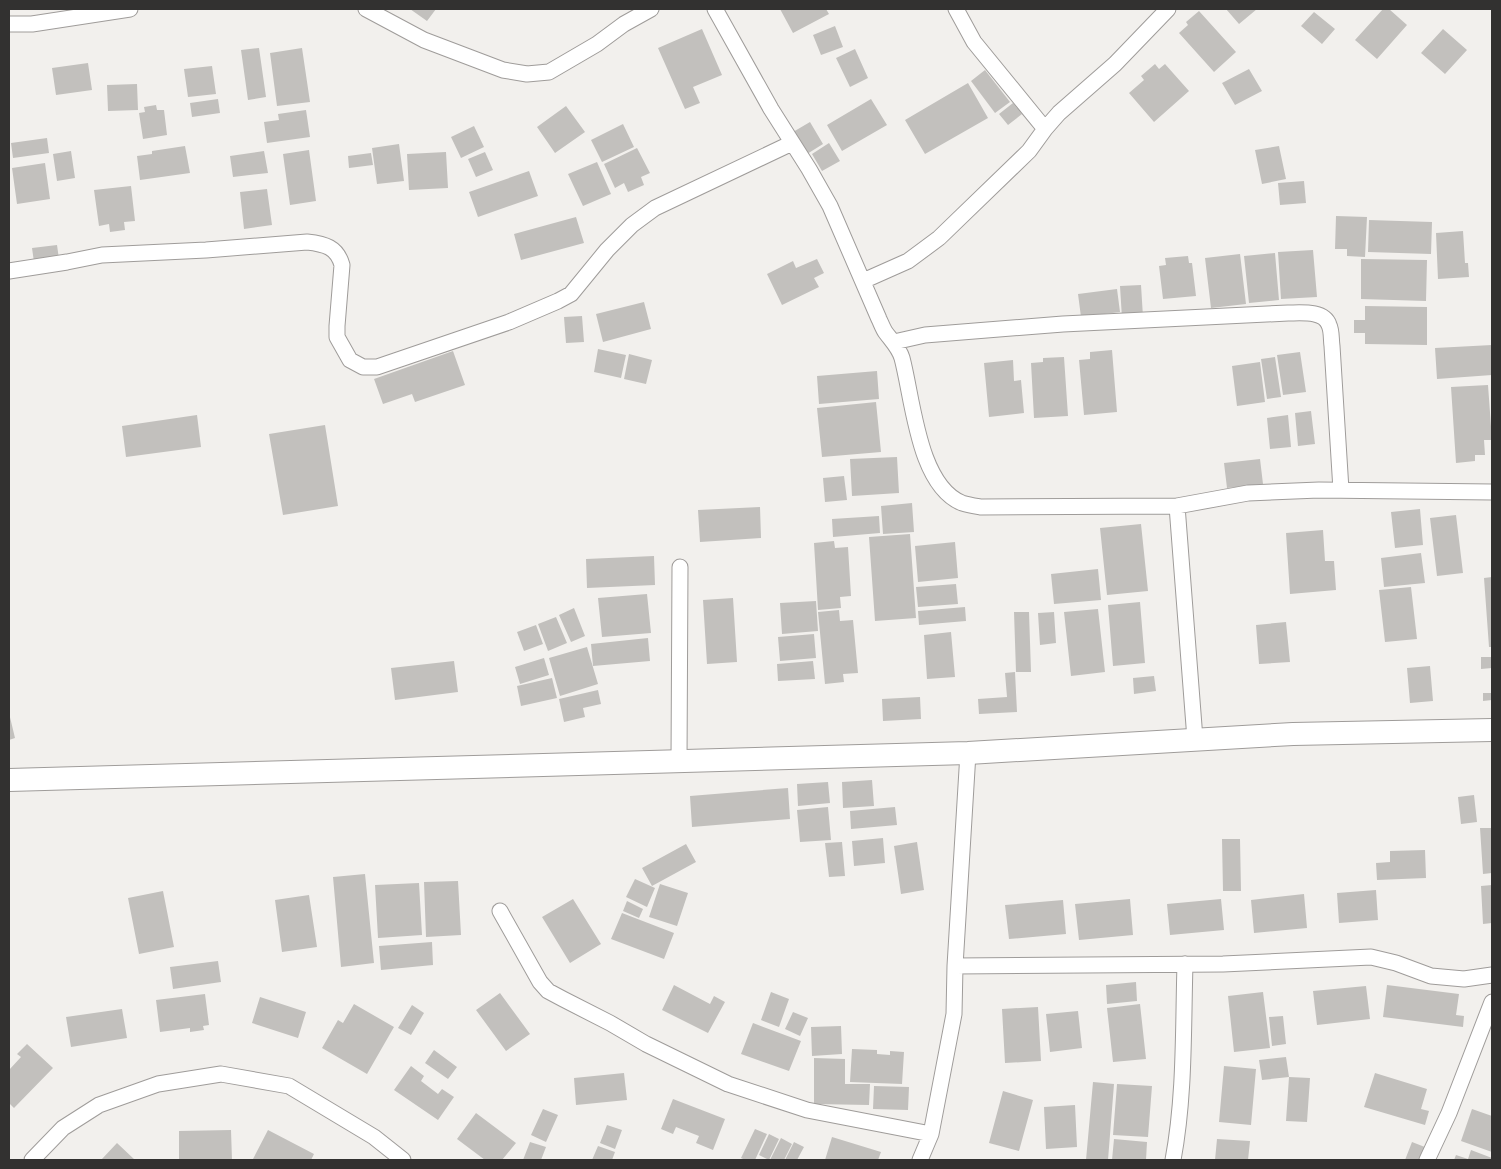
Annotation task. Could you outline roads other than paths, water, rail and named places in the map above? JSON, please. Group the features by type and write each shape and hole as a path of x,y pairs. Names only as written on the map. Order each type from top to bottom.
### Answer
{"main road":[{"path":"9,780 968,753 1292,734 1492,730"}],"street":[{"path":"9,24 32,24 130,9"},
{"path":"366,9 424,40 503,70 527,74 549,72 651,9"},
{"path":"715,9 771,109 830,206 882,326 902,356 921,445 933,477 947,494 962,503 981,506 1177,506 1248,492 1341,490 1492,492"},
{"path":"956,9 974,42 1045,128"},
{"path":"863,281 908,261 939,238 1029,151 1045,128 1059,113 1115,64 1168,9"},
{"path":"9,271 102,255 206,250 308,242 319,243 331,248 339,256 342,265 337,337 350,360 363,367 377,367 509,322 565,298 578,287 607,250 632,225 655,208 792,143"},
{"path":"894,342 925,335 1063,324 1302,313 1322,317 1329,324 1332,346 1341,490"},
{"path":"1177,506 1195,740"},
{"path":"679,761 680,567"},
{"path":"920,1160 931,1134 954,1014 955,966 968,753"},
{"path":"500,911 540,982 548,990 610,1022 646,1044 728,1084 807,1110 931,1134"},
{"path":"955,966 1223,964 1371,957 1396,963 1431,976 1464,979 1492,975"},
{"path":"1173,1160 1177,1140 1183,1070 1185,964"},
{"path":"1428,1160 1449,1113 1492,1002"},
{"path":"32,1160 64,1128 99,1105 158,1084 221,1074 288,1086 374,1137 403,1160"}]}
